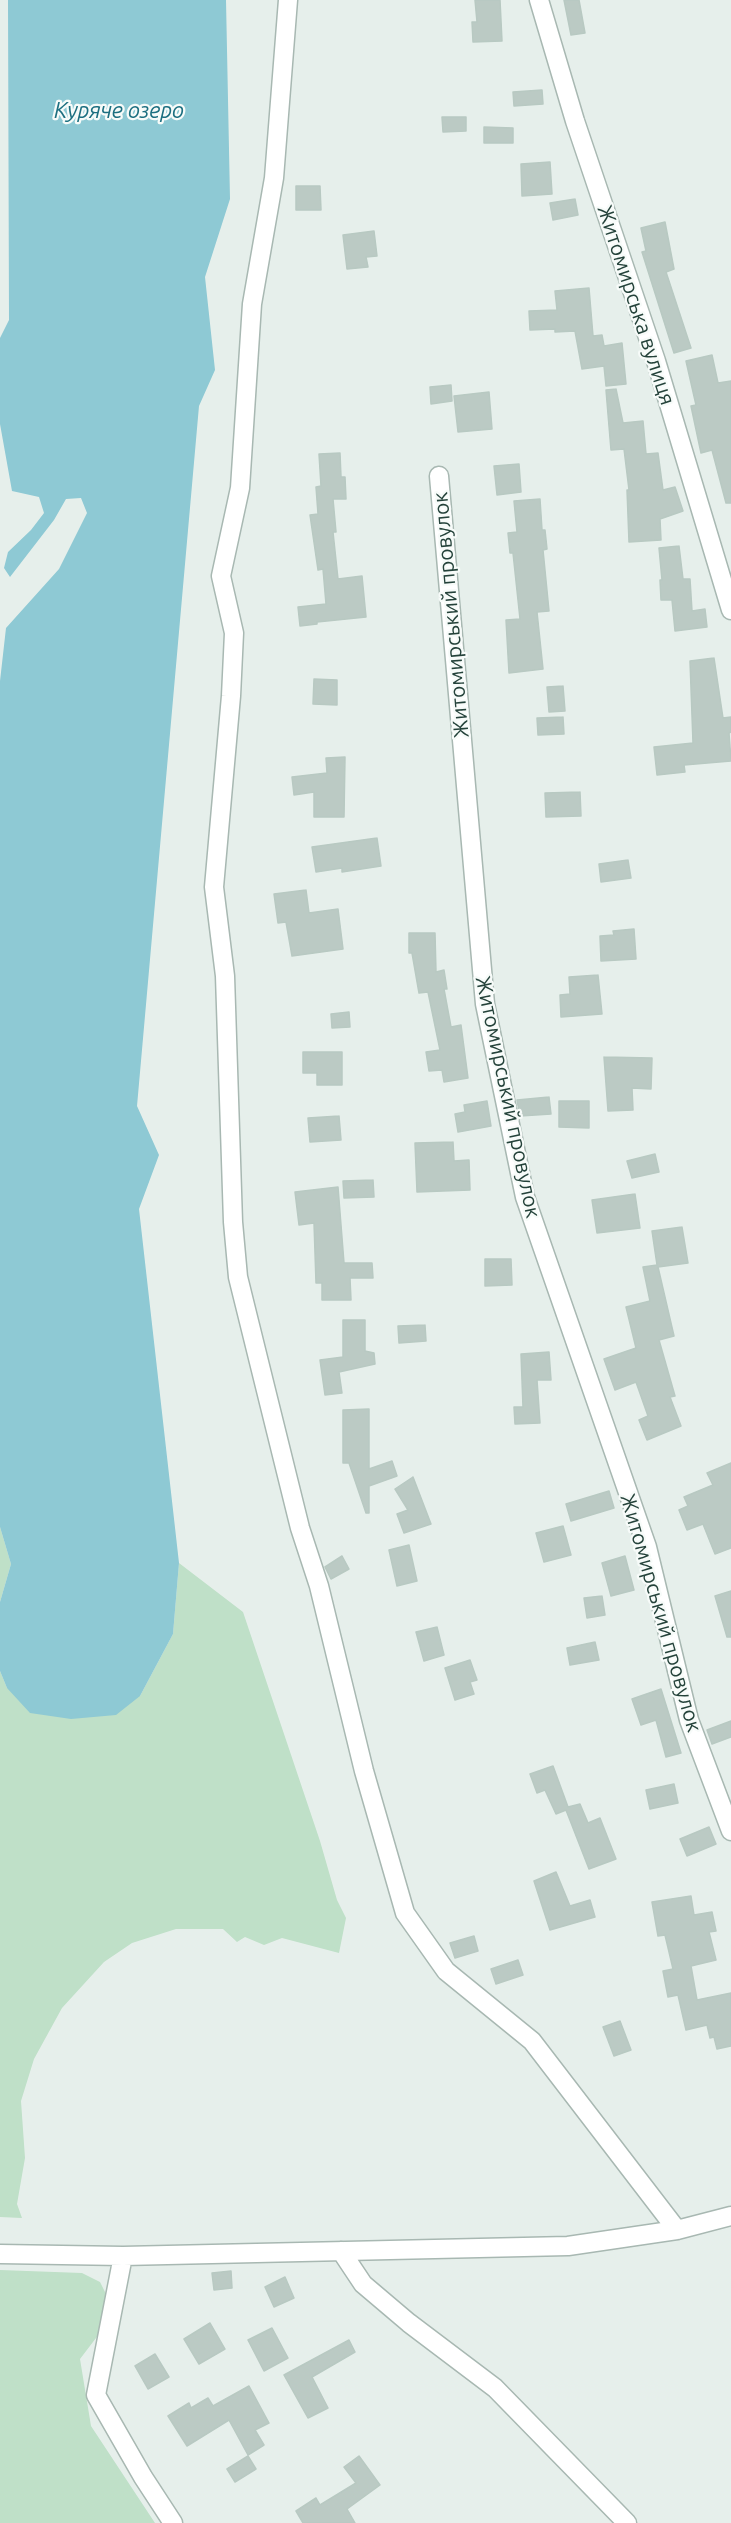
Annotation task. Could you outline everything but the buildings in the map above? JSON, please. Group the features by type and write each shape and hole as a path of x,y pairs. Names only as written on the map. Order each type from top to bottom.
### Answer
{"street":[{"path":"288,0 274,178 252,304 240,488 221,576 234,633 231,696 214,887 225,976 233,1222 238,1277 300,1528 320,1586 363,1771 405,1913 446,1971 532,2041 677,2230"},
{"name":"Житомирська вулиця","path":"539,0 575,121 656,361 731,610"},
{"name":"Житомирський провулок","path":"439,476 485,1004 525,1197 647,1547 689,1720 731,1831"},
{"path":"0,2254 123,2256 568,2246 677,2230 731,2216"},
{"path":"341,2251 363,2284 409,2323 495,2388 627,2523"},
{"path":"123,2256 96,2395 143,2477 173,2523"}],"green space":[{"path":"0,1527 11,1564 0,1602"},
{"path":"179,1563 243,1612 320,1841 337,1900 346,1918 339,1953 282,1938 264,1945 245,1937 237,1942 223,1929 176,1929 132,1943 104,1962 62,2008 34,2059 21,2101 25,2158 17,2204 22,2218 0,2217 0,1671 7,1688 140,1696 173,1634"},
{"path":"0,2270 82,2273 100,2282 109,2300 109,2321 80,2359 91,2426 155,2523 0,2523"}],"water":[{"name":"Куряче озеро","path":"8,0 226,0 230,199 205,277 215,370 199,406 137,1106 159,1155 139,1209 179,1563 173,1634 140,1696 116,1715 71,1719 30,1713 7,1688 0,1671 0,1602 11,1564 0,1527 0,681 6,628 59,569 87,513 81,498 66,499 54,520 10,577 4,568 8,552 31,530 44,513 39,497 12,491 0,424 0,338 9,320"}]}
